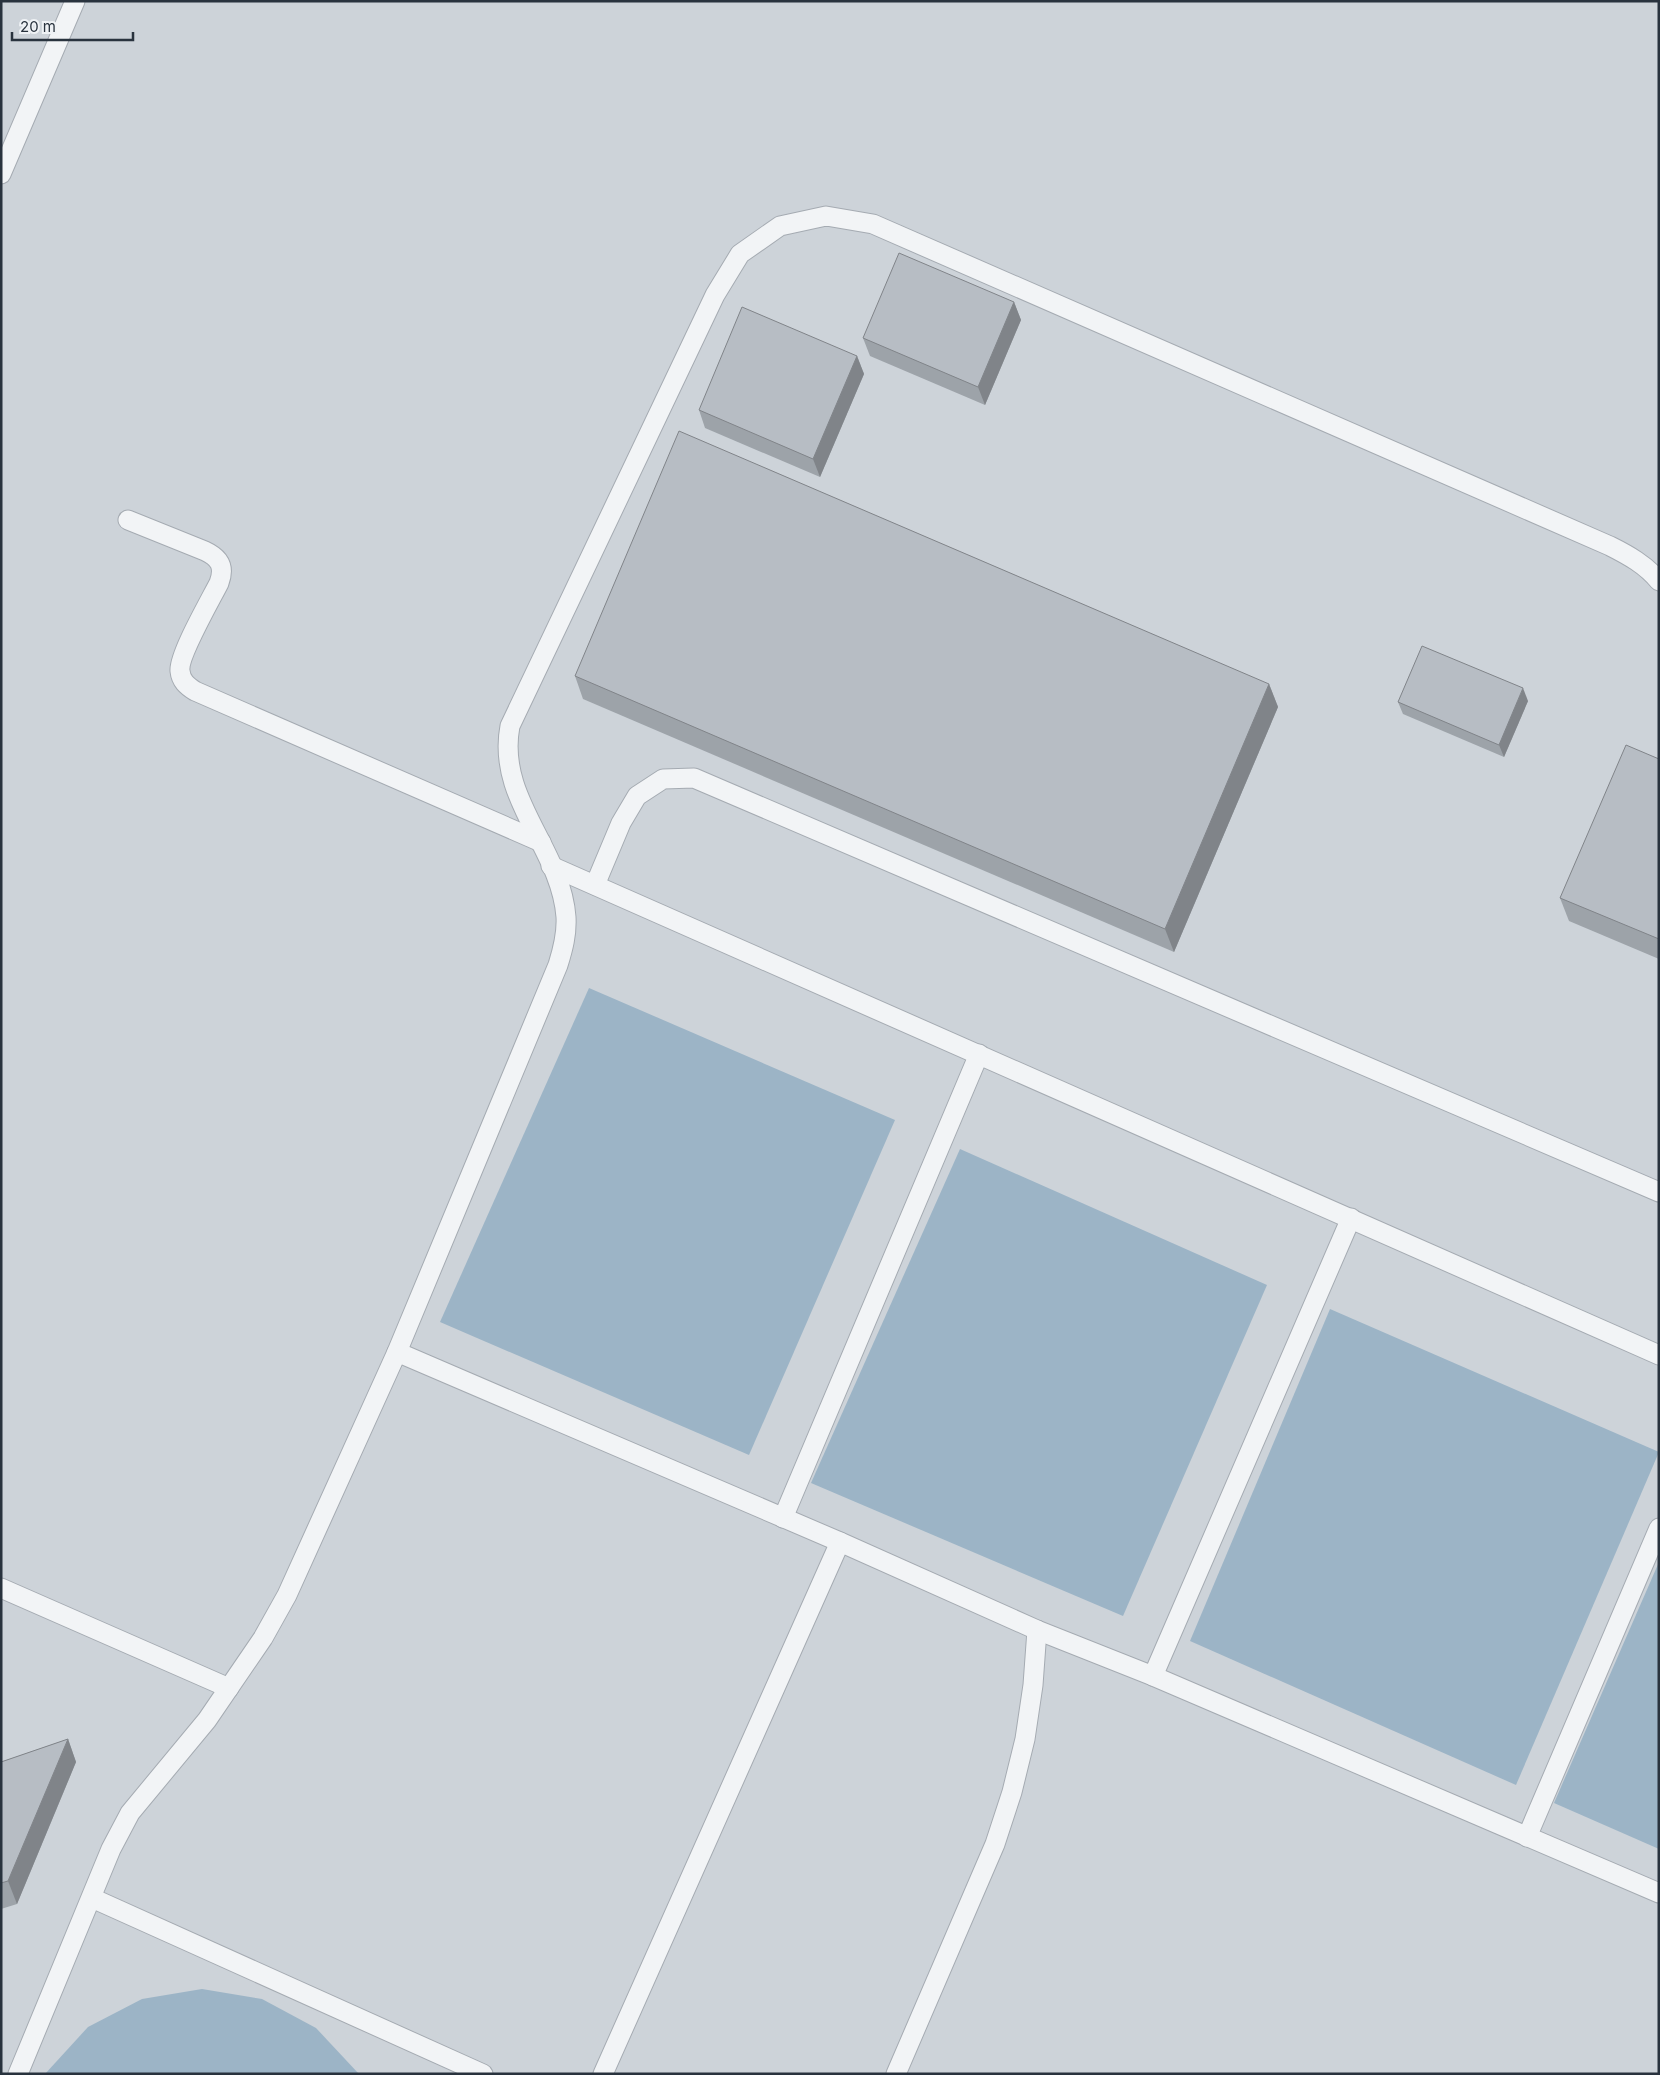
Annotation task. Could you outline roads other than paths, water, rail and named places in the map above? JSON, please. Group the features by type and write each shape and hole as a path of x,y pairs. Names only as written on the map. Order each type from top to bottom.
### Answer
{"lane":[{"path":"1,174 75,1"},
{"path":"18,2074 92,1898 110,1849 130,1813 207,1720 263,1638 287,1595 397,1352 558,965 565,941 566,915 551,866 513,785 507,744 510,726 715,295 740,254 780,226 826,216 873,224 1610,546 1633,557 1659,581"},
{"path":"128,520 214,555 221,563 222,574 219,583 184,656 180,670 184,684 195,691 541,842"},
{"path":"595,884 621,823 637,796 663,779 694,778 1659,1192"},
{"path":"551,866 1659,1354"},
{"path":"783,1518 979,1054"},
{"path":"1153,1676 1350,1218"},
{"path":"397,1352 840,1542 1037,1630 1153,1676 1659,1893"},
{"path":"1527,1837 1659,1528"},
{"path":"603,2074 840,1542"},
{"path":"1,1588 229,1688"},
{"path":"896,2074 995,1844 1012,1792 1025,1738 1033,1684 1037,1630"},
{"path":"92,1898 483,2074"}],"water":[{"path":"589,988 895,1120 749,1455 440,1322"},
{"path":"960,1149 1267,1285 1123,1616 811,1483"},
{"path":"1330,1309 1659,1452 1516,1785 1190,1641"},
{"path":"1659,1562 1659,1849 1554,1803"},
{"path":"202,1989 262,1999 316,2028 359,2074 45,2074 88,2027 142,1999"}]}
